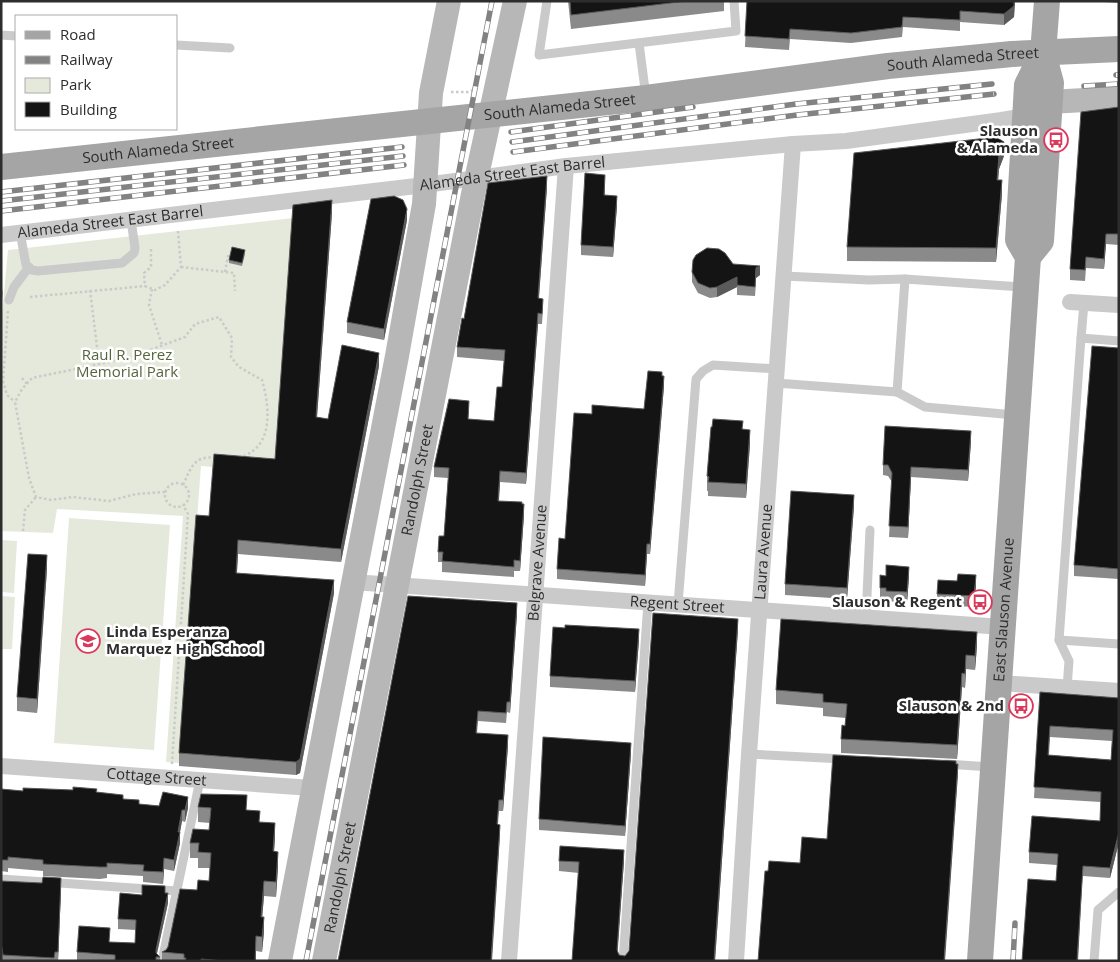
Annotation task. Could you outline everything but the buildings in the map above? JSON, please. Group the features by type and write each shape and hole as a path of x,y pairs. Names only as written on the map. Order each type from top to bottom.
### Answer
{"main road":[{"name":"East Slauson Avenue","path":"1028,257 1042,241 1051,83 1043,53 1047,1"},
{"name":"South Alameda Street","path":"1,167 646,98 888,66 1012,54 1119,49"},
{"name":"East Slauson Avenue","path":"980,961 1028,257 1018,240 1026,85 1043,53"}],"street":[{"path":"280,961 404,318 424,204 432,90 449,1"},
{"name":"Randolph Street","path":"324,961 476,178 515,1"},
{"path":"1050,102 1119,98"},
{"name":"Alameda Street East Barrel","path":"1,234 425,185 566,166 793,144 846,141 1025,116"},
{"name":"Laura Avenue","path":"736,961 793,144"},
{"name":"Belgrave Avenue","path":"508,961 566,166"},
{"path":"1077,302 1119,305"},
{"name":"Regent Street","path":"352,582 1003,627"},
{"path":"999,683 1119,691"},
{"name":"Cottage Street","path":"1,766 312,788"}],"lane":[{"path":"547,1 539,55 736,31 734,1"},
{"path":"1,35 15,36"},
{"path":"639,43 646,98"},
{"path":"178,45 230,48"},
{"path":"20,232 26,265 38,271 122,263 134,253 132,220"},
{"path":"9,300 14,286 29,267"},
{"path":"784,276 869,280 905,279 1026,287"},
{"path":"897,392 905,279"},
{"path":"1067,688 1069,661 1059,640 1081,338 1077,302"},
{"path":"1081,338 1119,341"},
{"path":"678,604 696,379 702,371 713,365 777,376 897,392 925,407 1017,415"},
{"path":"866,617 870,530"},
{"path":"623,961 648,602"},
{"path":"1059,640 1119,644"},
{"path":"749,754 852,759"},
{"path":"939,764 994,767"},
{"path":"162,961 200,780"},
{"path":"1,879 177,891"},
{"path":"1094,961 1098,910 1119,892"}],"path":[{"path":"446,93 468,92 479,89"},
{"path":"30,297 145,286 155,290 165,285 181,267 178,231"},
{"path":"145,286 144,273 150,267 151,250"},
{"path":"225,272 228,256 230,257"},
{"path":"181,267 234,273 235,291"},
{"path":"152,289 149,305 162,345"},
{"path":"90,290 99,363"},
{"path":"9,300 3,381 7,395 15,402 29,478 36,497"},
{"path":"15,402 32,378 128,358 185,337 196,324 219,317 232,338 231,357 239,367 262,380 266,395 268,415 264,440 257,450 235,458"},
{"path":"22,378 27,384"},
{"path":"183,485 193,464 200,459 207,457 220,459"},
{"path":"36,497 51,500 73,497 109,501 136,494 165,492 172,484 183,485 186,487 189,495 186,503 176,507 166,500 165,492"},
{"path":"23,532 25,510 36,497"},
{"path":"172,778 188,514 183,505"}],"green space":[{"name":"Raul R. Perez Memorial Park","path":"293,218 275,472 201,466 179,763 166,762 183,516 57,509 53,533 1,531 1,325 8,250"},
{"path":"69,518 170,525 154,750 54,743"},
{"path":"1,540 17,541 14,593 1,592"},
{"path":"1,596 15,597 12,649 1,649"}],"railway":[{"path":"306,961 492,1"},
{"path":"512,142 796,104 992,84"},
{"path":"1084,86 1119,84"},
{"path":"513,152 797,115 994,94"},
{"path":"511,132 693,107"},
{"path":"1,192 402,147"},
{"path":"1,201 403,156"},
{"path":"1,211 404,165"},
{"path":"1013,961 1015,923"}],"place":[{"name":"Slauson & Alameda","path":"1056,140"},
{"name":"Slauson & Regent","path":"980,602"},
{"name":"Linda Esperanza Marquez High School","path":"88,641"},
{"name":"Slauson & 2nd","path":"1021,706"}]}
